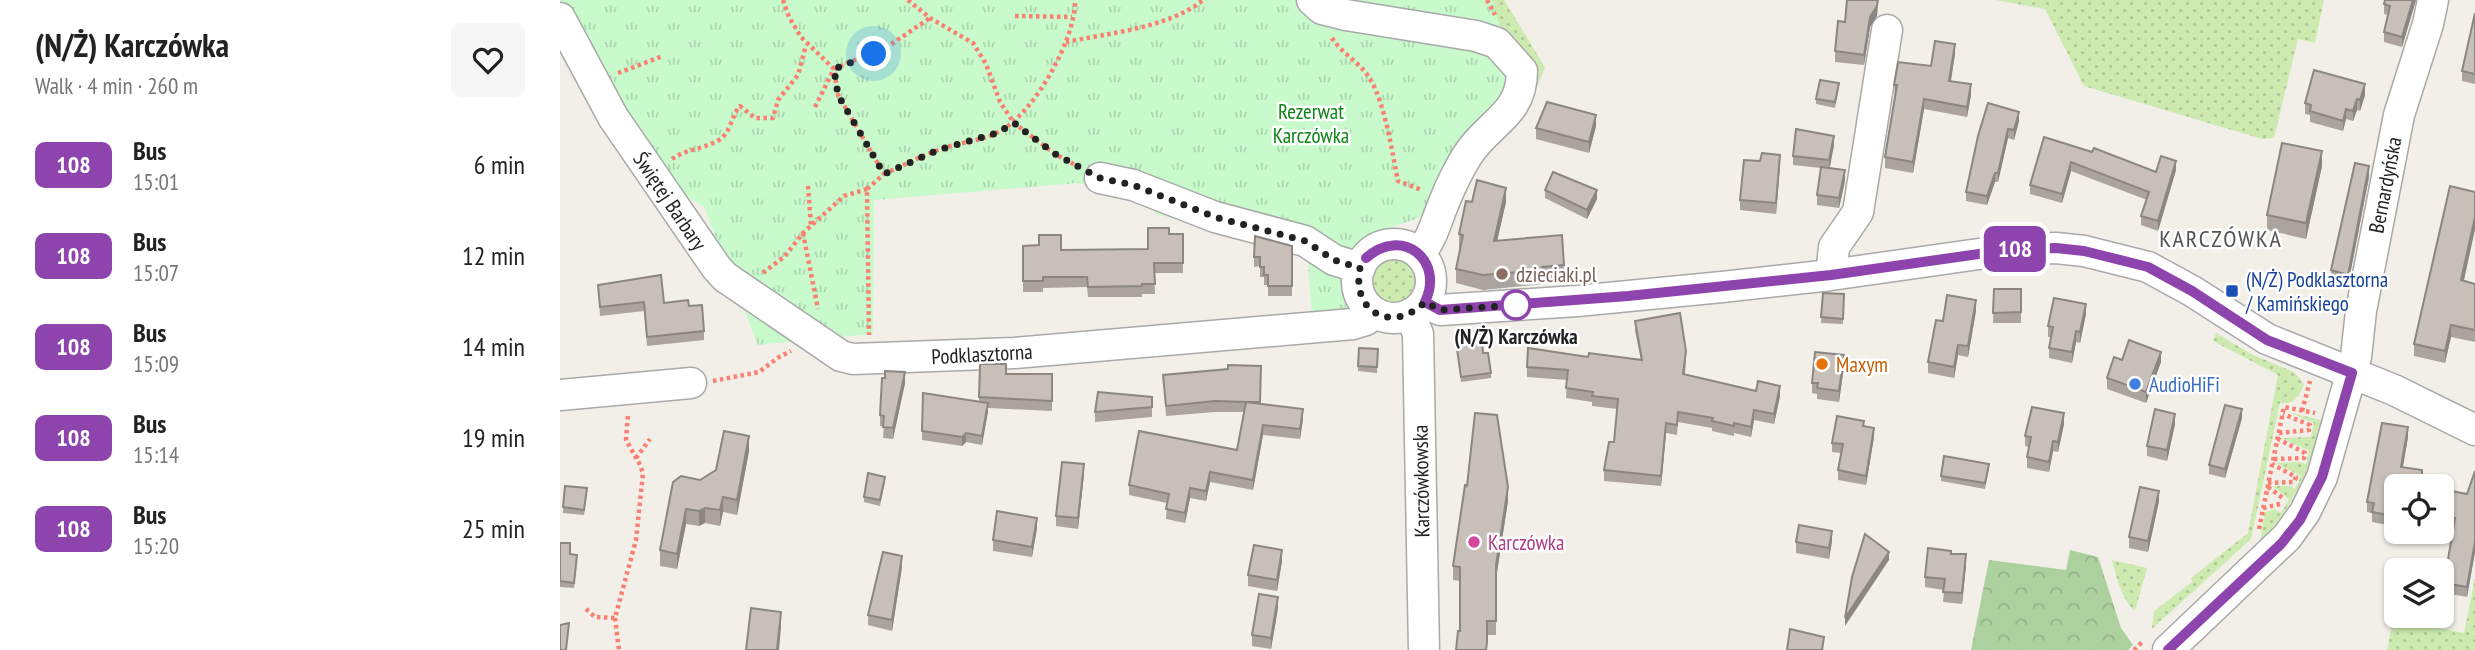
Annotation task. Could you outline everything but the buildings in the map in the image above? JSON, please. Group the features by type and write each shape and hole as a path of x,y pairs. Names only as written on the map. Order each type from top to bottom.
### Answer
{"street":[{"name":"Bernardyńska","path":"2168,650 2281,544 2300,520 2322,477 2357,350 2364,298 2399,115 2433,0"},
{"path":"1317,4 1357,17 1476,36 1497,43 1522,71 1522,86 1514,105 1469,153 1445,199 1429,242 1419,254"},
{"name":"Świętej Barbary","path":"560,18 613,117 716,267 726,277 825,345"},
{"path":"1831,275 1834,247 1858,212 1887,30"},
{"path":"1100,178 1133,185 1215,217 1305,241 1334,260 1360,268"},
{"path":"1374,312 1366,306 1358,288 1360,268 1375,250 1386,245 1409,247 1427,264 1431,277 1430,290 1417,308"},
{"name":"Podklasztorna","path":"825,345 841,356 867,360 1014,353 1353,324 1366,320 1374,312 1395,318 1417,308 1440,310 1604,298 1831,275 2014,249 2056,248 2084,251 2148,267 2192,291 2267,340 2430,406 2475,430"},
{"name":"Karczówkowska","path":"1417,308 1424,650"},
{"path":"560,395 691,383"}],"path":[{"path":"783,0 789,17 807,44 834,69 838,95 884,174"},
{"path":"908,0 930,18 973,43 986,64 1000,102 1014,123 1055,154 1100,178"},
{"path":"743,289 785,256 803,233 844,196 867,189 884,174 938,150 997,133 1014,123 1047,81 1066,41 1075,0"},
{"path":"1066,41 1154,24 1203,0"},
{"path":"1317,4 1327,30 1339,49 1369,77 1386,129 1398,181 1445,199"},
{"path":"1015,16 1072,17"},
{"path":"815,107 834,69 890,46 930,18"},
{"path":"651,174 683,152 720,140 740,106 755,118 773,118 778,100 798,75 807,44"},
{"path":"595,82 663,56"},
{"path":"808,186 811,226"},
{"path":"867,189 870,326 867,360"},
{"path":"691,383 723,380 759,372 779,357 799,348 825,345 803,233"},
{"path":"2302,411 2311,375"},
{"path":"2266,497 2284,407 2327,416"},
{"path":"2278,436 2309,430 2310,425 2283,414"},
{"path":"619,650 615,618 636,540 643,473 626,440 627,420"},
{"path":"2273,461 2304,458 2305,453 2278,436"},
{"path":"636,458 650,439"},
{"path":"2268,485 2294,482 2296,477 2273,461"},
{"path":"2263,509 2283,504 2285,500 2268,485"},
{"path":"586,609 595,617 615,618"}],"green space":[{"name":"Rezerwat Karczówka","path":"560,0 1492,0 1508,56 1512,91 1424,216 1368,235 1347,260 1342,278 1347,312 1312,318 1307,249 1155,214 1156,199 1078,183 874,200 873,334 758,345 704,207 651,174 617,100"},
{"path":"1344,0 1504,0 1545,67 1533,97"},
{"path":"1995,0 2324,0 2315,43 2298,39 2274,138 2262,139 2084,86 2045,9"},
{"path":"1394,255 1412,262 1419,280 1412,298 1394,305 1376,298 1369,280 1376,262"},
{"path":"2216,333 2251,354 2294,372 2304,384 2296,399 2289,403 2280,403 2251,539 2152,629 2154,611 2248,533 2278,375 2213,341"},
{"path":"2288,412 2325,421 2300,486 2272,529 2260,542 2265,512 2275,509 2281,513 2289,499 2272,486 2290,486 2295,489 2301,476 2276,463 2306,464 2309,451 2281,438 2311,437 2314,423"},
{"path":"2070,550 2098,557 2121,628 2133,645 2128,650 1971,650 1989,560 2066,570"},
{"path":"2112,560 2147,568 2135,611 2123,594"},
{"path":"2475,577 2475,650 2387,650 2391,628 2439,628 2464,633"}],"bus line":[{"name":"108","path":"1366,258 1386,245 1397,244 1409,247 1419,254 1427,264 1431,277 1425,302 1440,310 1577,301 1722,287 1831,275 2014,249 2056,248 2084,251 2148,267 2192,291 2267,340 2352,373 2322,477 2300,520 2281,544 2168,650"}],"place":[{"name":"dzieciaki.pl","path":"1502,274"},
{"name":"(N/Ż) Podklasztorna / Kamińskiego","path":"2232,291"},
{"name":"(N/Ż) Karczówka","path":"1516,305"},
{"name":"Maxym","path":"1822,364"},
{"name":"AudioHiFi","path":"2135,384"},
{"name":"Karczówka","path":"1474,542"}],"district":[{"name":"KARCZÓWKA","path":"2221,238"}],"route":[{"path":"874,54 834,69 838,95 884,174 938,150 997,133 1014,123 1055,154 1100,178 1133,185 1215,217 1305,241 1334,260 1360,268 1358,288 1361,297 1366,306 1384,317 1405,317 1425,302 1440,310 1516,305"}]}
